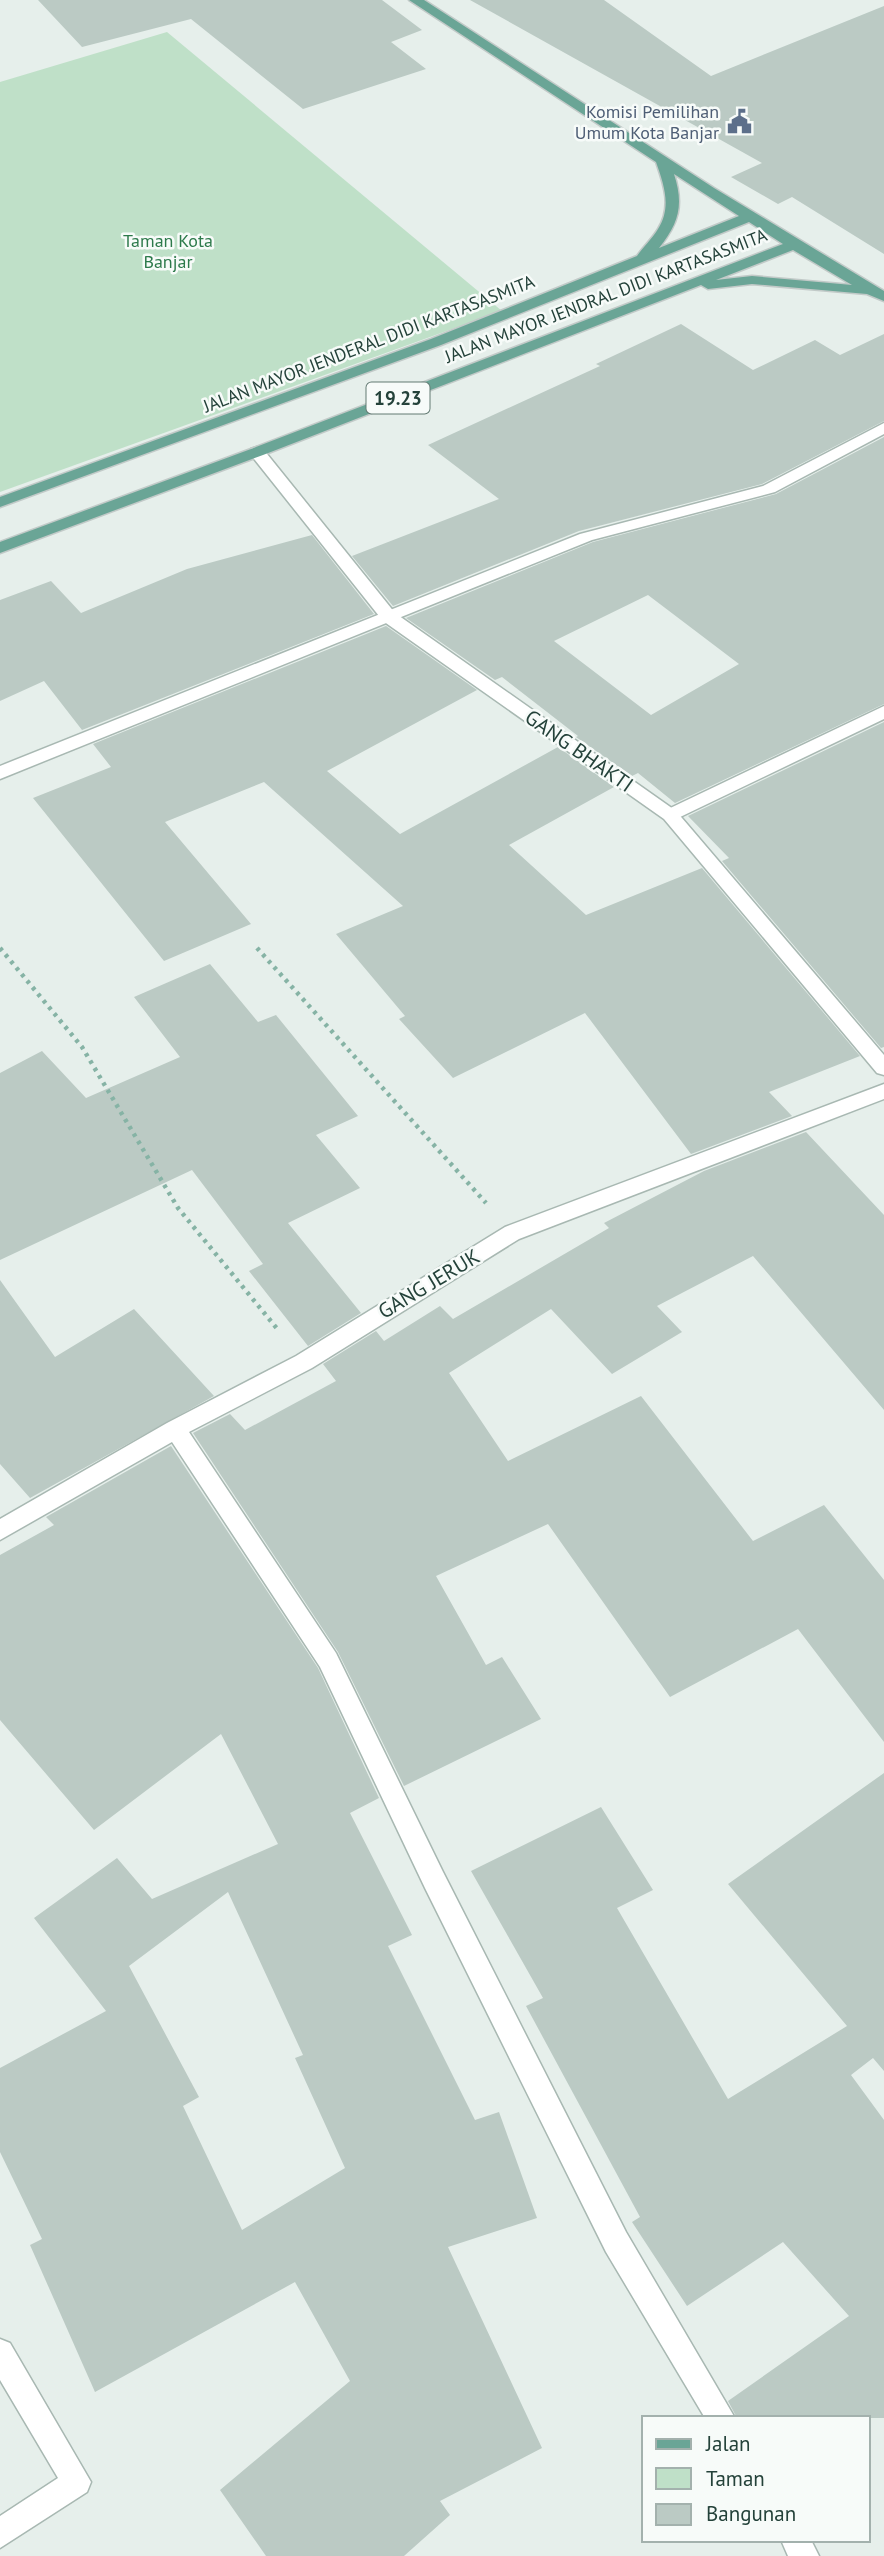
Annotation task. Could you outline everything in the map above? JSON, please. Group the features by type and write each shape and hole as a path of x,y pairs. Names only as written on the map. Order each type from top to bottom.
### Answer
{"main road":[{"path":"415,0 794,244 878,294"},
{"path":"643,258 669,228 675,209 673,191 661,159"},
{"name":"JALAN MAYOR JENDERAL DIDI KARTASASMITA","path":"0,502 436,342 751,216"},
{"name":"JALAN MAYOR JENDRAL DIDI KARTASASMITA","path":"0,548 257,453 794,244"},
{"path":"680,288 752,280 878,294"}],"street":[{"path":"0,773 586,537 769,489 884,428"},
{"name":"GANG BHAKTI","path":"257,453 388,617 670,815 884,1068"},
{"path":"670,815 884,712"},
{"name":"GANG JERUK","path":"0,1530 175,1429 304,1362 512,1233 884,1091"},
{"path":"175,1429 328,1660 434,1880 616,2242 721,2416"},
{"path":"0,2353 76,2482 0,2533"}],"path":[{"path":"0,948 82,1047 178,1208 304,1362"},
{"path":"257,948 512,1233"}],"green space":[{"name":"Taman Kota Banjar","path":"167,32 502,311 0,492 0,82"}],"building":[{"path":"38,0 382,0 422,30 391,42 426,69 303,109 191,19 82,47"},
{"path":"470,0 604,0 711,76 884,6 884,254 792,197 778,204 731,177 762,163"},
{"path":"681,324 753,370 815,340 840,355 884,334 884,421 762,484 579,531 393,606 352,556 499,499 428,445 600,366 596,364"},
{"path":"884,437 884,704 675,803 638,773 632,776 576,737 578,736 502,677 495,680 406,618 593,542 776,494","holes":["648,595 739,664 651,715 554,641"]},
{"path":"312,535 374,614 82,730 44,681 0,701 0,600 51,581 81,613 187,569"},
{"path":"386,626 477,690 327,771 400,834 558,747 614,787 509,845 586,915 702,868 860,1056 769,1092 792,1116 691,1154 585,1013 453,1078 399,1019 405,1016 336,934 403,906 264,782 165,822 251,924 164,961 33,798 111,767 93,744"},
{"path":"884,722 884,1047 881,1048 722,861 729,858 688,816"},
{"path":"210,964 258,1022 276,1015 358,1116 316,1135 360,1188 288,1223 361,1313 308,1346 249,1271 263,1264 192,1170 0,1260 0,1073 42,1051 86,1098 180,1057 134,997"},
{"path":"806,1132 884,1215 884,1410 753,1256 657,1306 682,1332 612,1374 551,1309 449,1373 508,1461 641,1396 753,1541 824,1505 884,1580 884,1742 798,1629 670,1697 548,1524 436,1576 486,1665 502,1657 541,1719 404,1786 338,1652 193,1433 230,1414 245,1430 336,1381 323,1364 376,1331 384,1341 440,1306 453,1319 609,1228 604,1223 704,1171"},
{"path":"0,1280 55,1357 134,1309 214,1396 30,1498 0,1464"},
{"path":"171,1446 318,1668 379,1798 350,1813 412,1935 388,1946 475,2120 499,2112 537,2218 448,2247 542,2448 440,2501 450,2515 404,2556 266,2556 220,2490 350,2381 295,2282 95,2392 30,2245 42,2239 0,2152 0,2068 106,2011 34,1918 117,1858 152,1899 278,1844 221,1734 94,1830 0,1720 0,1555 54,1525 46,1517","holes":["228,1892 303,2055 295,2058 345,2168 242,2230 183,2106 199,2097 129,1966"]},
{"path":"884,1773 884,2071 873,2058 851,2075 884,2120 884,2418 736,2416 728,2401 849,2316 783,2242 687,2306 632,2222 640,2217 526,2006 543,1998 471,1871 601,1807 653,1890 617,1908 728,2099 847,2026 728,1884"}],"place":[{"name":"Komisi Pemilihan Umum Kota Banjar","path":"739,122"}]}
